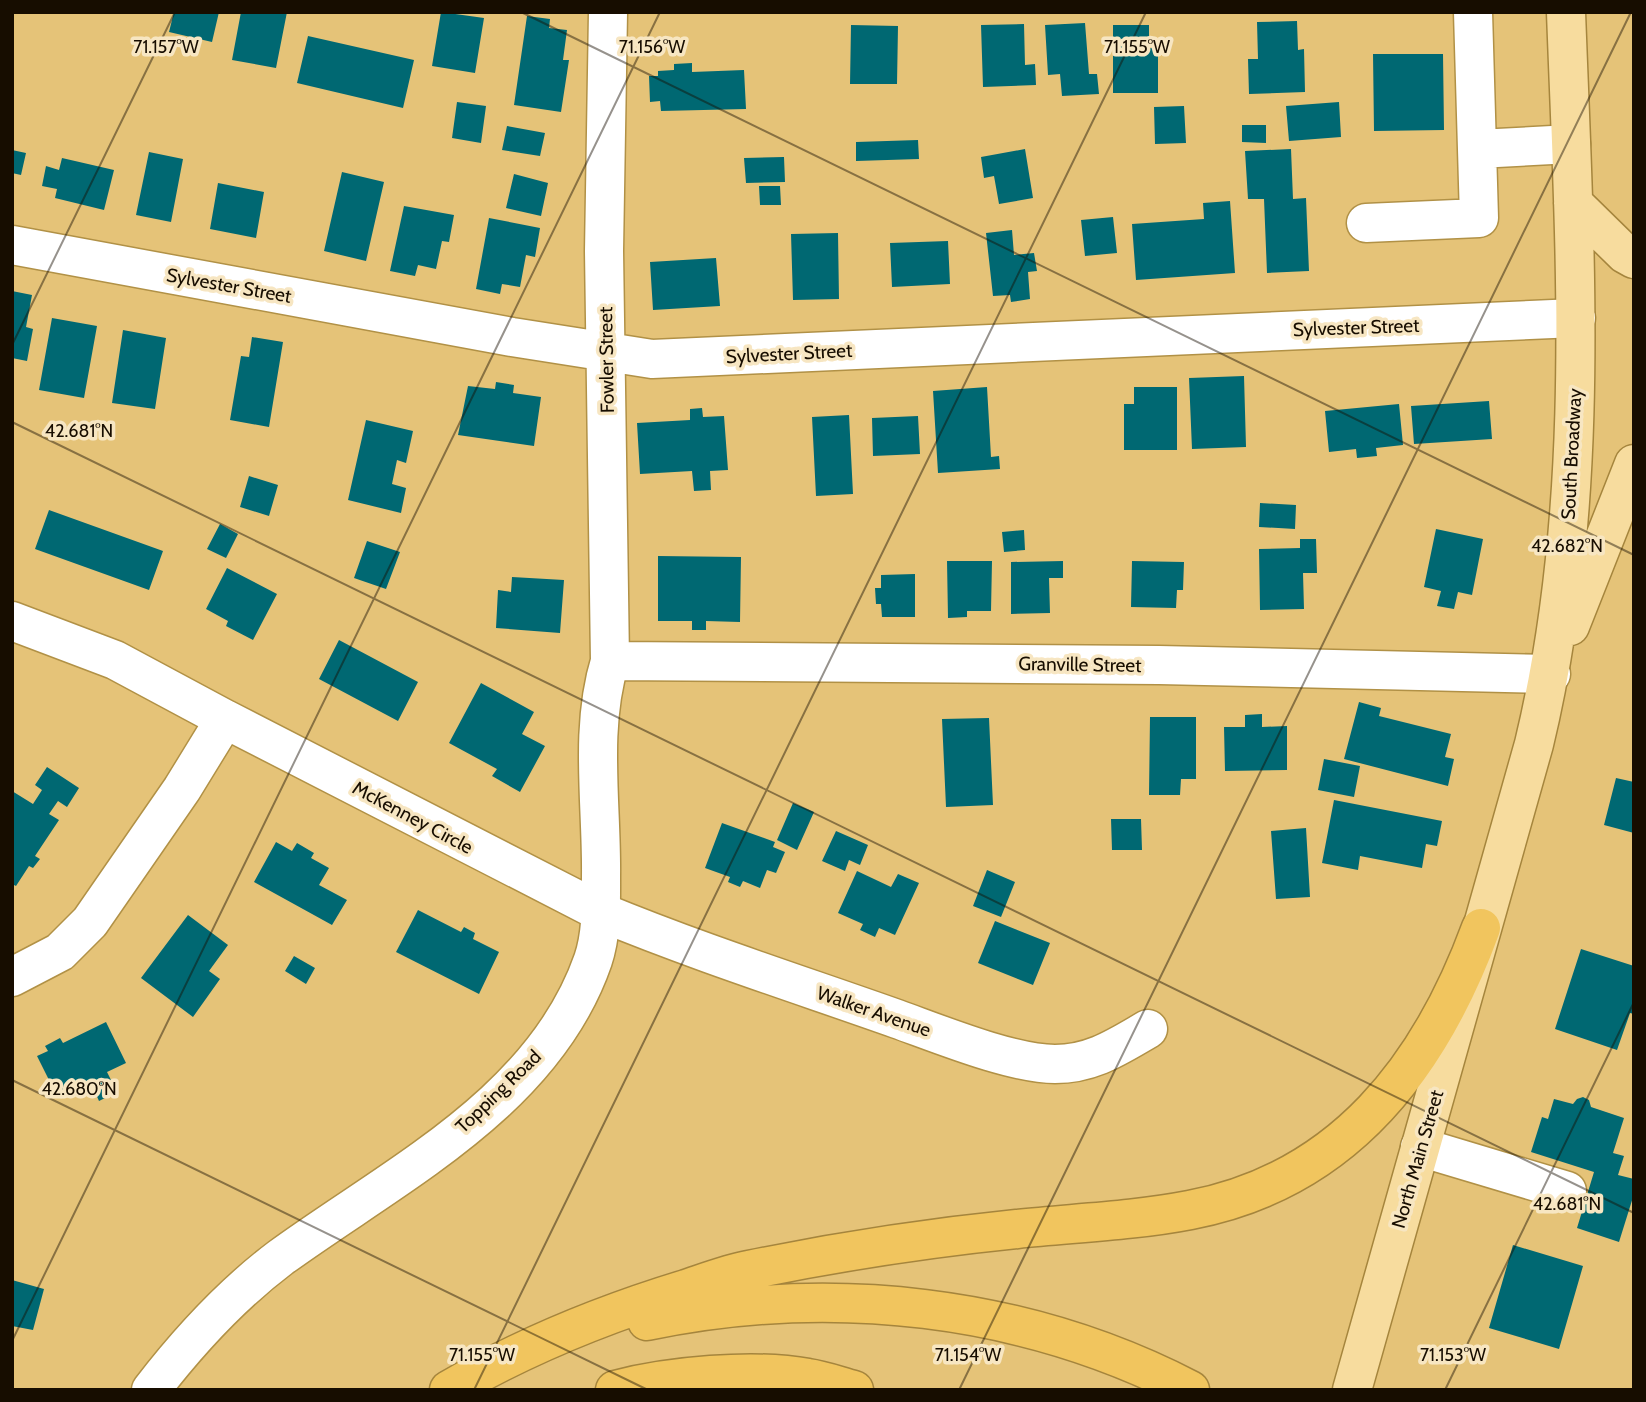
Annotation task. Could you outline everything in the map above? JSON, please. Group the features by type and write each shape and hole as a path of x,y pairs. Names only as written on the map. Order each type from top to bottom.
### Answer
{"highway":[{"path":"449,1390 526,1351 632,1305 746,1270 1000,1230 1190,1210 1249,1194 1278,1181 1335,1148 1382,1104 1423,1046 1448,1004 1481,928"},
{"path":"526,1351 620,1326 740,1307 813,1303 886,1304 993,1320 1062,1338 1118,1357 1190,1390"},
{"path":"615,1390 653,1380 767,1374 807,1377 854,1390"}],"main road":[{"name":"South Broadway","path":"1481,928 1551,674 1574,445 1576,318 1566,12"},
{"path":"1573,203 1625,254 1634,259"},
{"path":"1551,674 1634,464"},
{"name":"North Main Street","path":"1353,1389 1481,928"}],"street":[{"name":"Fowler Street","path":"598,707 610,661 606,352 608,12"},
{"path":"1366,223 1479,218 1473,12"},
{"path":"1478,149 1571,144"},
{"name":"Sylvester Street","path":"12,244 652,359 1576,318"},
{"name":"McKenney Circle","path":"12,621 115,660 601,912"},
{"name":"Granville Street","path":"610,661 1159,664 1551,674"},
{"name":"Topping Road","path":"151,1390 200,1331 251,1282 279,1259 392,1183 480,1115 551,1038 581,990 599,938 601,912 598,707"},
{"path":"12,977 60,952 90,922 182,789 225,719"},
{"name":"Walker Avenue","path":"601,912 665,939 1021,1060 1055,1064 1088,1060 1148,1029"},
{"path":"1420,1147 1567,1191"}],"building":[{"path":"174,12 219,12 212,42 169,32"},
{"path":"241,12 287,12 276,68 232,60"},
{"path":"441,12 484,18 475,73 432,66"},
{"path":"527,16 550,19 549,28 567,30 563,60 569,60 561,112 514,105"},
{"path":"1297,21 1298,50 1304,49 1305,92 1249,94 1248,59 1258,59 1257,22"},
{"path":"1085,23 1089,74 1097,74 1099,94 1062,96 1060,74 1048,75 1045,25"},
{"path":"1024,24 1025,65 1035,64 1036,85 983,87 981,25"},
{"path":"851,25 898,26 897,84 850,84"},
{"path":"1113,25 1149,25 1149,48 1158,48 1158,93 1113,93"},
{"path":"308,36 414,60 403,108 297,83"},
{"path":"1373,54 1443,54 1444,130 1374,131"},
{"path":"692,63 692,72 744,70 746,109 661,111 660,101 650,102 649,76 658,76 658,71 674,70 674,64"},
{"path":"457,102 486,106 481,143 452,138"},
{"path":"1339,102 1341,137 1289,141 1286,106"},
{"path":"1184,106 1186,143 1155,144 1154,107"},
{"path":"1242,125 1266,125 1266,143 1242,142"},
{"path":"507,126 545,133 540,156 502,150"},
{"path":"918,140 919,159 856,161 856,142"},
{"path":"1025,149 1033,198 999,204 994,176 984,178 981,157"},
{"path":"1291,149 1293,199 1306,198 1309,271 1267,273 1264,199 1248,199 1245,151"},
{"path":"12,150 26,153 21,175 12,173"},
{"path":"149,152 183,159 171,222 136,215"},
{"path":"784,157 785,182 746,183 744,158"},
{"path":"62,158 114,170 104,210 55,198 57,189 42,186 46,166 59,170"},
{"path":"342,172 384,182 366,261 324,251"},
{"path":"514,174 548,183 541,216 506,208"},
{"path":"218,183 264,192 256,238 210,229"},
{"path":"759,186 780,186 781,205 760,205"},
{"path":"1230,201 1235,273 1136,280 1132,224 1204,219 1203,203"},
{"path":"404,206 454,215 449,242 442,241 436,269 418,265 415,276 390,271"},
{"path":"1113,217 1117,253 1085,256 1081,220"},
{"path":"489,218 540,228 535,257 526,255 520,287 502,284 500,294 476,289"},
{"path":"1012,230 1014,255 1034,253 1037,271 1028,272 1030,299 1011,302 1010,295 993,296 986,233"},
{"path":"838,233 839,299 793,300 791,234"},
{"path":"948,241 950,284 892,287 890,243"},
{"path":"716,258 720,306 653,310 650,262"},
{"path":"12,291 32,295 26,327 33,329 27,361 12,358"},
{"path":"52,318 97,326 84,398 39,390"},
{"path":"123,330 166,338 155,409 112,403"},
{"path":"252,337 283,342 269,427 230,420 241,356 249,357"},
{"path":"1244,376 1246,447 1192,449 1189,378"},
{"path":"496,382 514,385 513,393 541,397 534,446 458,435 468,386 495,389"},
{"path":"987,387 991,457 999,456 1000,469 938,473 933,391"},
{"path":"1134,387 1177,387 1177,450 1124,450 1124,404 1134,404"},
{"path":"1489,401 1492,439 1414,444 1411,406"},
{"path":"1399,404 1403,445 1376,448 1377,456 1357,458 1356,449 1329,452 1325,411"},
{"path":"702,408 703,417 724,416 728,470 710,471 711,490 694,491 692,471 640,474 637,423 690,420 690,409"},
{"path":"849,415 853,494 816,496 812,417"},
{"path":"918,416 920,454 873,456 872,418"},
{"path":"366,420 413,431 406,463 397,460 392,484 406,488 401,513 348,500"},
{"path":"249,476 278,485 269,516 240,507"},
{"path":"1260,503 1296,505 1295,529 1259,527"},
{"path":"49,510 163,551 149,590 35,549"},
{"path":"220,524 238,534 226,558 207,549"},
{"path":"1436,529 1483,539 1472,595 1458,592 1454,609 1437,606 1441,591 1424,587"},
{"path":"1024,530 1025,550 1004,552 1002,532"},
{"path":"1300,539 1316,539 1317,573 1303,573 1304,609 1260,610 1259,549 1300,548"},
{"path":"367,541 400,552 386,589 354,578"},
{"path":"658,556 741,557 740,622 706,621 706,630 692,630 692,621 658,621"},
{"path":"947,561 992,561 991,611 967,611 967,617 948,618"},
{"path":"1063,561 1063,578 1049,578 1050,613 1011,614 1011,562"},
{"path":"1132,561 1184,562 1183,590 1177,590 1176,608 1131,607"},
{"path":"227,568 277,594 253,640 226,626 228,621 206,609"},
{"path":"915,574 915,617 882,617 881,604 876,604 875,588 881,588 881,575"},
{"path":"512,577 564,580 560,633 496,628 498,590 511,592"},
{"path":"339,640 418,682 398,721 319,679"},
{"path":"481,683 534,712 522,734 545,746 520,792 492,776 497,769 449,743"},
{"path":"1359,702 1381,708 1379,716 1451,734 1445,757 1454,759 1448,786 1344,759"},
{"path":"1262,714 1262,727 1287,726 1287,770 1225,771 1224,727 1245,727 1245,715"},
{"path":"1150,717 1196,717 1196,779 1181,779 1180,795 1149,795"},
{"path":"989,718 993,805 946,807 942,719"},
{"path":"1324,759 1360,766 1354,797 1318,790"},
{"path":"47,767 79,788 67,807 58,801 49,814 59,820 35,856 40,859 33,868 29,866 16,886 12,884 12,791 33,804 42,790 35,785"},
{"path":"1616,778 1634,782 1634,833 1604,825"},
{"path":"1334,800 1442,821 1437,846 1426,844 1422,868 1360,856 1358,870 1322,863"},
{"path":"793,803 814,812 797,850 777,840"},
{"path":"1111,819 1141,819 1142,850 1112,850"},
{"path":"722,823 775,842 773,847 785,852 776,873 767,870 760,888 743,881 740,887 728,882 730,877 705,868"},
{"path":"1306,828 1310,897 1276,899 1271,831"},
{"path":"836,831 868,845 860,865 849,860 845,871 822,861"},
{"path":"276,842 292,851 297,843 314,853 311,858 329,868 319,885 347,900 332,925 254,882"},
{"path":"987,870 1015,882 1001,917 973,906"},
{"path":"857,871 891,887 898,874 919,883 895,935 879,928 875,937 860,930 863,924 838,913"},
{"path":"418,910 461,932 464,927 475,933 473,939 499,952 479,994 396,952"},
{"path":"188,915 228,945 209,971 220,979 193,1017 141,978"},
{"path":"995,921 1050,943 1033,985 978,963"},
{"path":"1581,949 1634,966 1634,1014 1630,1013 1617,1050 1555,1029"},
{"path":"294,956 315,968 306,984 285,971"},
{"path":"106,1022 126,1063 107,1072 117,1092 99,1101 90,1081 58,1098 37,1056 48,1051 45,1046 60,1038 63,1043"},
{"path":"1583,1097 1589,1100 1591,1107 1624,1118 1613,1153 1624,1156 1618,1175 1634,1179 1634,1194 1619,1242 1577,1228 1594,1172 1531,1152 1542,1117 1548,1119 1554,1099 1573,1104"},
{"path":"1513,1245 1583,1266 1559,1349 1489,1328"},
{"path":"12,1280 44,1289 33,1330 12,1326"}]}
